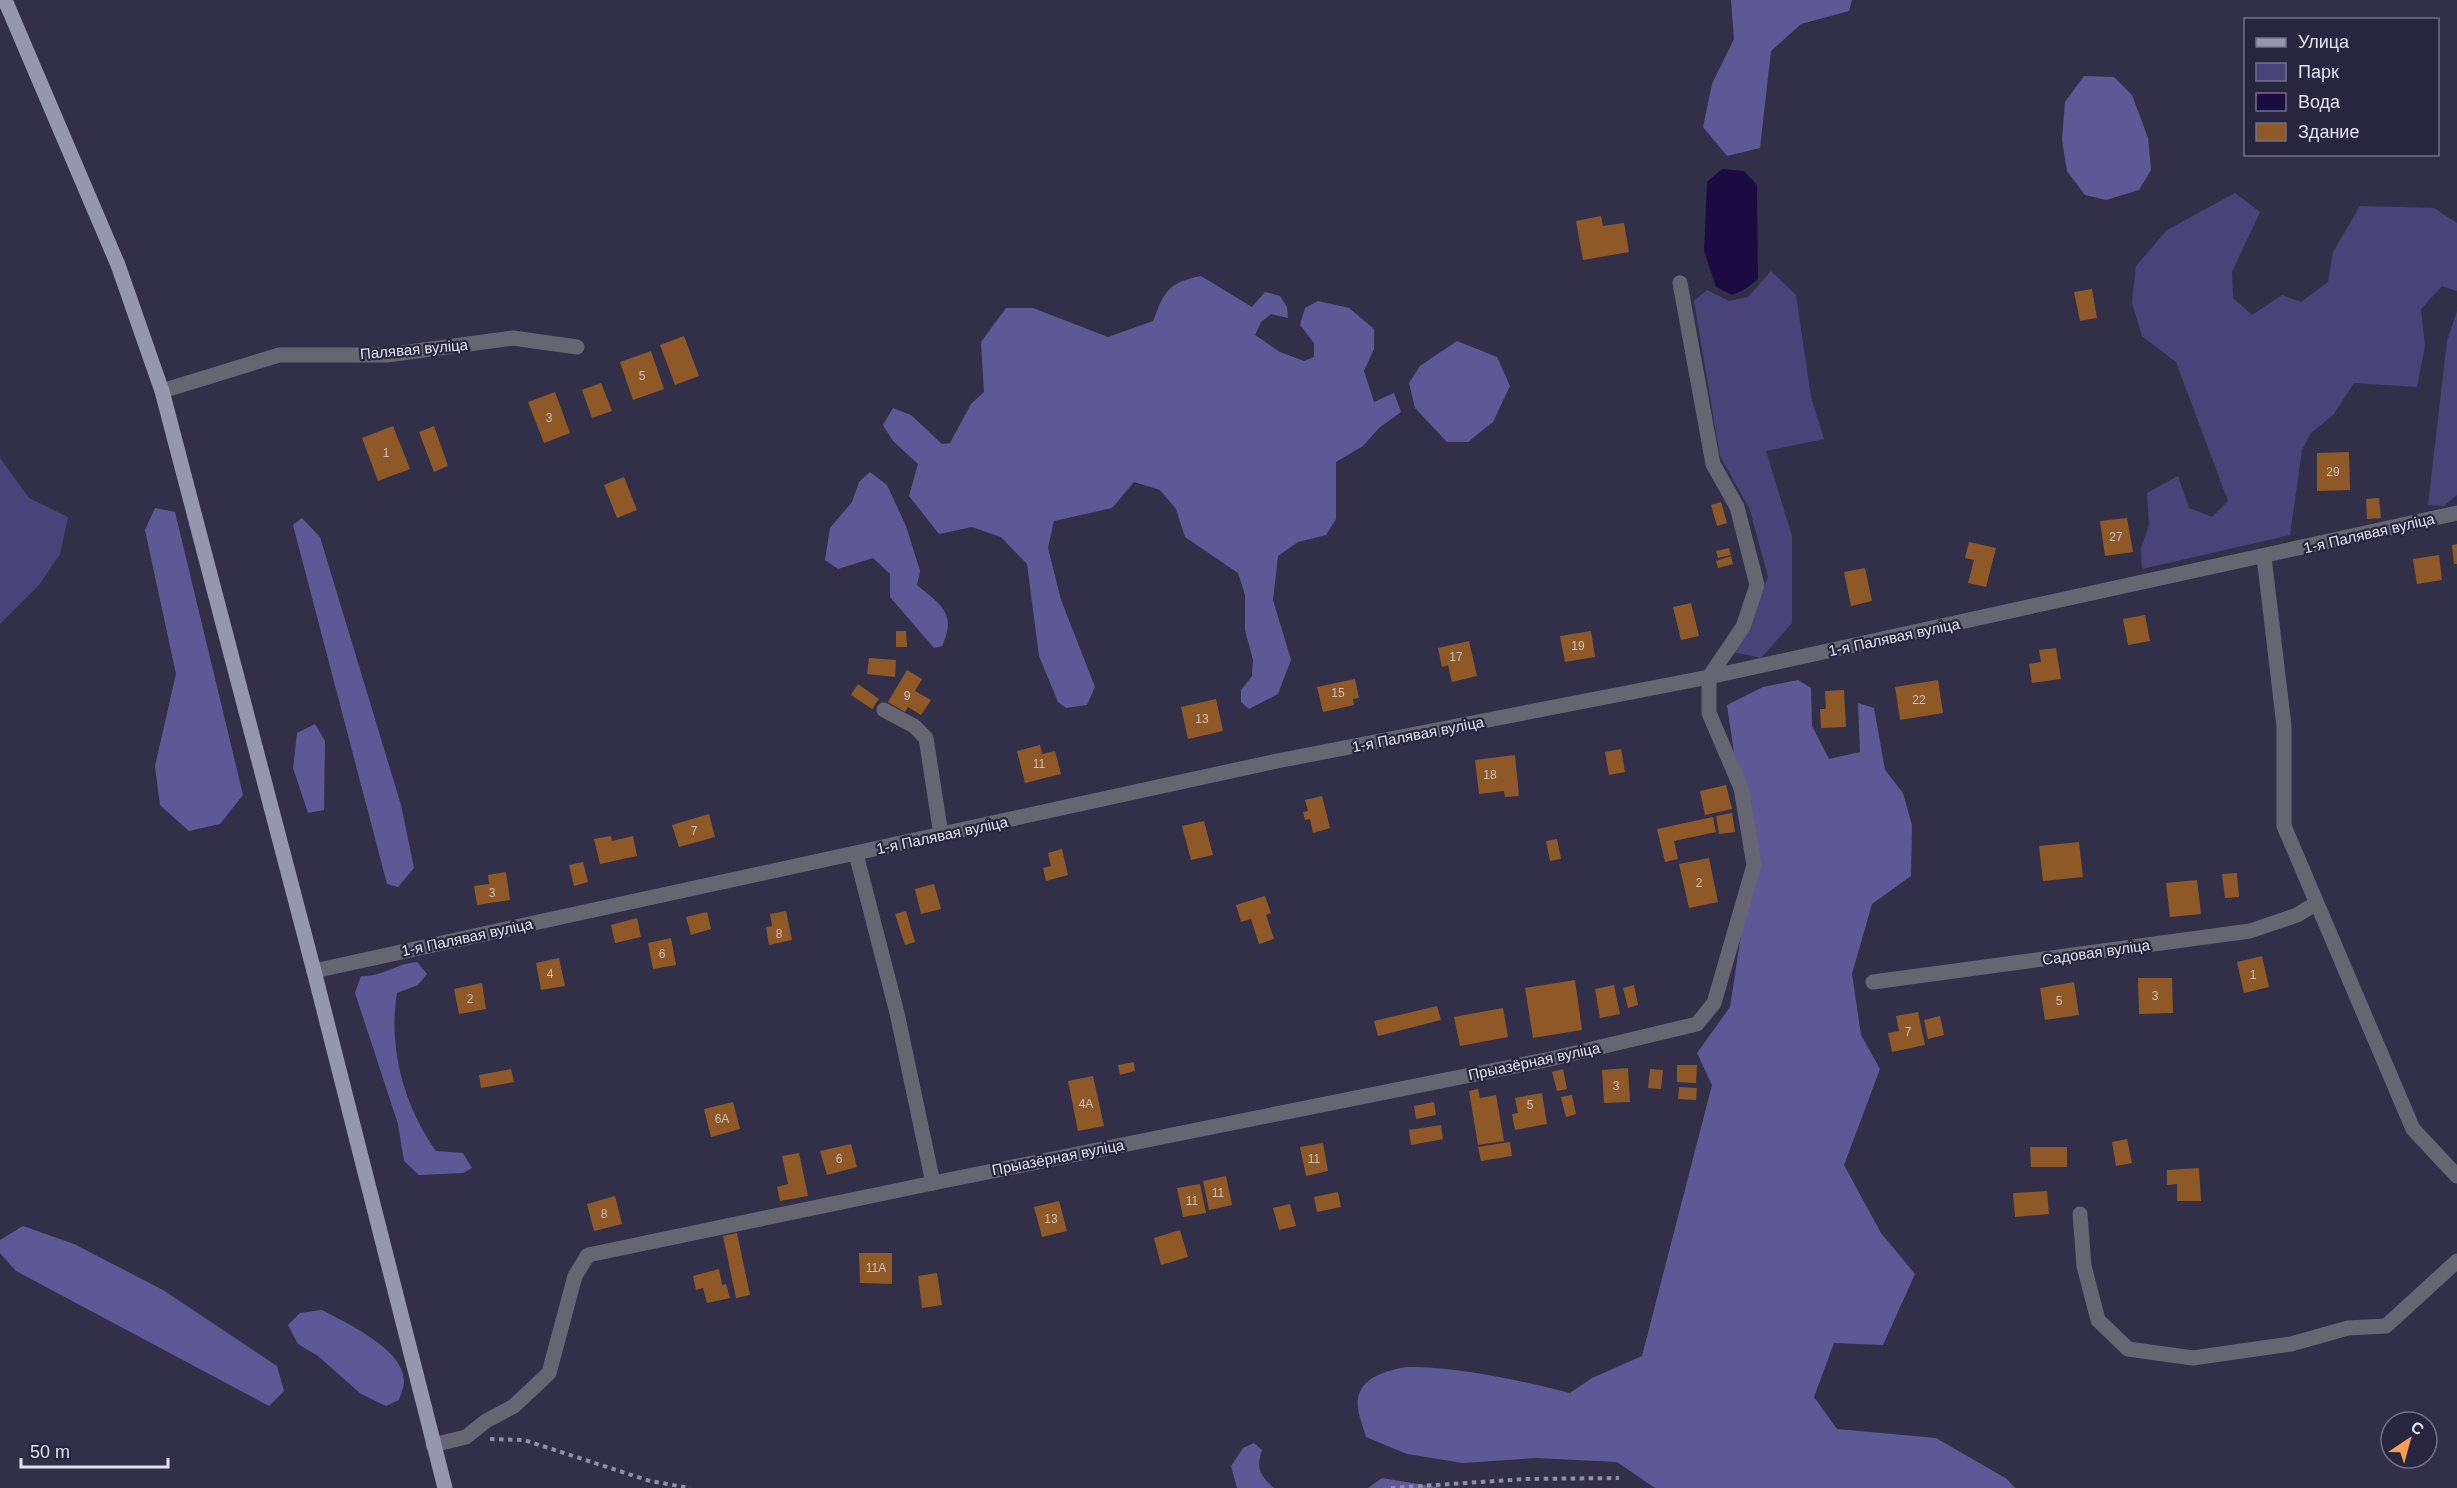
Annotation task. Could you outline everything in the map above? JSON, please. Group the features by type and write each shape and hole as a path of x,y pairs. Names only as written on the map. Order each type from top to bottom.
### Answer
{"main road":[{"path":"5,0 118,265 162,391 314,971 445,1488"}],"street":[{"path":"1680,283 1713,464 1737,507 1757,585 1743,627 1709,677"},
{"name":"Палявая вуліца","path":"162,391 279,355 387,355 513,339 577,347"},
{"name":"1-я Палявая вуліца","path":"314,971 1277,761 1709,677 2457,513"},
{"path":"2264,557 2284,726 2284,826 2315,904 2413,1129 2457,1176"},
{"name":"Прыазёрная вуліца","path":"466,1437 486,1421 514,1406 549,1372 575,1276 588,1255 933,1182 1550,1059 1697,1024 1714,1003 1754,865 1741,788 1709,713 1709,677"},
{"path":"884,710 914,726 926,738 941,835"},
{"path":"856,854 897,1013 933,1182"},
{"name":"Садовая вуліца","path":"1873,982 2250,931 2297,915 2315,904"},
{"path":"2080,1214 2084,1266 2098,1320 2128,1349 2193,1358 2291,1344 2348,1328 2386,1326 2457,1261"},
{"path":"434,1445 466,1437"}],"path":[{"path":"466,1437 524,1440 650,1481 690,1488"},
{"path":"1391,1488 1526,1479 1619,1478"}],"green space":[{"path":"2235,193 2260,212 2232,272 2233,298 2252,315 2282,295 2301,302 2328,282 2333,252 2360,206 2434,208 2457,223 2457,291 2442,286 2421,309 2425,346 2417,387 2354,383 2334,414 2311,433 2302,450 2290,535 2142,569 2141,548 2149,525 2147,493 2178,476 2189,508 2212,517 2228,501 2176,362 2142,336 2132,303 2136,266 2167,230"},
{"path":"1771,271 1796,295 1811,397 1824,439 1766,451 1792,536 1792,623 1761,658 1733,652 1746,634 1768,577 1750,510 1720,456 1694,301 1707,290 1729,301 1748,297"},
{"path":"2457,311 2457,495 2444,506 2428,505 2447,341"},
{"path":"0,458 29,498 68,517 60,554 39,585 0,624"}],"shaded area":[{"path":"1731,0 1852,0 1849,11 1801,24 1771,51 1760,148 1727,156 1703,127 1712,84 1734,39"},
{"path":"2084,76 2114,77 2132,95 2148,138 2151,170 2139,190 2106,200 2085,195 2067,171 2062,140 2065,102"},
{"path":"1201,276 1252,307 1265,292 1280,296 1287,307 1288,318 1271,314 1261,322 1255,335 1280,352 1304,361 1314,357 1314,343 1300,325 1305,308 1318,301 1349,308 1374,329 1374,349 1364,371 1374,402 1394,393 1401,412 1379,428 1363,446 1336,462 1336,519 1326,535 1298,542 1278,556 1273,600 1291,660 1278,694 1249,709 1241,702 1241,690 1252,676 1253,660 1245,630 1245,595 1238,573 1185,537 1176,509 1160,490 1134,482 1112,508 1054,521 1048,548 1061,600 1095,687 1087,705 1066,708 1058,702 1039,656 1027,564 1001,537 972,527 939,534 909,496 918,464 893,441 883,425 893,408 911,415 942,444 950,443 971,404 984,392 981,342 1006,308 1033,308 1108,337 1153,321 1164,295 1174,285"},
{"path":"1457,341 1497,357 1510,386 1493,422 1468,442 1447,442 1415,408 1409,383 1420,366"},
{"path":"870,472 887,485 906,526 920,571 917,585 939,604 947,617 948,625 942,646 934,648 890,597 890,574 873,558 838,569 825,560 830,528 852,502 859,482"},
{"path":"155,508 175,512 243,795 220,824 189,831 160,805 155,766 176,674 145,530"},
{"path":"302,518 320,537 401,805 414,868 398,887 387,884 293,525"},
{"path":"1798,680 1811,688 1812,726 1829,759 1860,752 1858,703 1874,708 1885,770 1903,793 1912,825 1911,876 1872,904 1852,974 1861,1035 1880,1069 1844,1165 1881,1233 1915,1274 1883,1345 1834,1343 1814,1397 1837,1429 1936,1438 2007,1479 2015,1488 1655,1488 1617,1462 1536,1458 1463,1463 1407,1454 1366,1437 1358,1406 1359,1394 1366,1383 1378,1375 1394,1370 1415,1367 1453,1370 1570,1393 1592,1378 1642,1356 1712,1085 1697,1053 1730,1007 1751,870 1727,705 1763,687"},
{"path":"315,724 325,741 324,810 308,813 293,768 297,733"},
{"path":"417,962 427,974 418,985 397,993 395,1035 401,1076 407,1096 425,1134 436,1151 463,1153 472,1168 463,1173 419,1175 404,1161 398,1124 355,993 361,976 375,975"},
{"path":"23,1226 74,1244 163,1290 277,1366 284,1391 269,1406 16,1271 0,1253 0,1240"},
{"path":"322,1310 372,1338 395,1358 404,1381 399,1400 386,1406 361,1394 318,1356 298,1344 288,1325 300,1313"},
{"path":"1254,1443 1262,1450 1259,1462 1260,1471 1274,1488 1237,1488 1231,1466 1243,1448"},
{"path":"1382,1478 1442,1488 1368,1488"}],"water":[{"path":"1722,169 1744,171 1757,185 1758,279 1744,290 1732,295 1716,287 1704,251 1707,182"}],"building":[{"path":"1601,216 1603,226 1624,223 1629,252 1583,260 1576,221"},
{"path":"2092,289 2097,318 2080,321 2074,292"},
{"path":"684,336 699,376 675,385 660,345"},
{"path":"651,351 664,389 633,400 620,362"},
{"path":"601,383 612,411 592,418 582,390"},
{"path":"555,392 570,433 544,443 528,402"},
{"path":"393,426 410,469 378,481 362,438"},
{"path":"434,426 448,466 434,472 419,432"},
{"path":"2349,452 2350,490 2317,491 2317,453"},
{"path":"624,477 637,510 617,518 604,485"},
{"path":"2379,498 2381,518 2367,519 2366,499"},
{"path":"1721,502 1727,523 1717,526 1711,505"},
{"path":"2127,518 2133,552 2105,556 2100,521"},
{"path":"1969,542 1996,548 1986,587 1968,583 1974,560 1965,558"},
{"path":"2457,544 2457,564 2454,564 2452,545"},
{"path":"1729,548 1731,555 1718,558 1716,551"},
{"path":"2439,555 2442,580 2417,584 2413,559"},
{"path":"1731,556 1733,564 1718,568 1716,561"},
{"path":"1865,568 1872,601 1851,606 1844,572"},
{"path":"1691,603 1699,636 1681,640 1673,607"},
{"path":"2145,615 2150,641 2128,645 2123,619"},
{"path":"896,631 906,631 907,647 896,647"},
{"path":"1591,631 1595,657 1565,662 1560,636"},
{"path":"1469,641 1477,676 1452,682 1448,665 1442,667 1438,648"},
{"path":"2056,648 2061,679 2032,683 2029,664 2041,662 2039,650"},
{"path":"869,658 896,660 895,677 867,674"},
{"path":"907,670 922,679 915,691 931,700 921,715 908,707 905,712 888,702"},
{"path":"1355,679 1359,698 1353,699 1354,705 1323,712 1317,687"},
{"path":"1938,680 1943,713 1900,720 1895,687"},
{"path":"858,684 879,699 872,709 851,695"},
{"path":"1844,690 1846,727 1821,728 1820,709 1826,709 1825,691"},
{"path":"1216,699 1223,731 1188,739 1181,707"},
{"path":"1040,745 1042,754 1055,751 1061,774 1025,783 1017,751"},
{"path":"1621,749 1625,772 1609,775 1605,752"},
{"path":"1515,755 1519,796 1505,797 1504,791 1479,794 1475,760"},
{"path":"1726,785 1732,809 1705,815 1700,791"},
{"path":"1322,796 1330,828 1313,833 1310,819 1305,820 1303,812 1308,811 1305,800"},
{"path":"1732,813 1735,832 1719,834 1716,816"},
{"path":"709,814 715,837 679,847 672,825"},
{"path":"1713,817 1716,832 1674,841 1678,859 1665,862 1657,829"},
{"path":"1204,821 1213,855 1191,860 1182,826"},
{"path":"611,836 612,841 633,836 637,856 600,864 594,839"},
{"path":"1557,839 1561,859 1550,861 1546,841"},
{"path":"2079,842 2083,877 2043,881 2039,846"},
{"path":"1062,849 1068,875 1046,881 1043,868 1051,866 1048,853"},
{"path":"1709,858 1718,902 1689,908 1679,864"},
{"path":"583,862 588,882 574,886 569,865"},
{"path":"506,872 510,900 477,905 474,886 489,884 488,875"},
{"path":"2237,873 2239,897 2225,898 2222,874"},
{"path":"2197,880 2201,914 2170,917 2166,883"},
{"path":"934,884 941,909 921,914 915,889"},
{"path":"1265,896 1271,913 1266,915 1274,939 1259,944 1251,919 1241,922 1236,905"},
{"path":"786,911 792,940 769,945 766,927 772,926 770,914"},
{"path":"906,911 915,942 905,945 895,914"},
{"path":"707,912 711,929 691,935 686,917"},
{"path":"637,918 641,937 615,943 611,925"},
{"path":"671,938 676,965 653,969 648,943"},
{"path":"2262,956 2269,987 2244,993 2237,962"},
{"path":"559,958 565,986 541,990 536,963"},
{"path":"2138,978 2172,978 2173,1013 2139,1014"},
{"path":"1575,980 1582,1030 1533,1038 1525,988"},
{"path":"2074,982 2079,1015 2045,1020 2040,988"},
{"path":"482,983 486,1009 459,1014 454,989"},
{"path":"1614,985 1620,1014 1600,1018 1595,989"},
{"path":"1634,985 1638,1005 1628,1008 1623,988"},
{"path":"1437,1006 1441,1020 1378,1036 1374,1021"},
{"path":"1503,1008 1508,1037 1460,1046 1454,1017"},
{"path":"1918,1012 1925,1045 1892,1052 1888,1033 1899,1031 1896,1016"},
{"path":"1940,1016 1944,1035 1928,1039 1924,1020"},
{"path":"1134,1062 1135,1071 1120,1075 1118,1065"},
{"path":"1677,1065 1697,1065 1696,1083 1677,1082"},
{"path":"1628,1068 1630,1102 1604,1103 1602,1070"},
{"path":"511,1069 514,1082 481,1088 479,1075"},
{"path":"1563,1069 1567,1089 1557,1091 1552,1072"},
{"path":"1650,1069 1663,1070 1661,1089 1648,1088"},
{"path":"1093,1076 1104,1126 1078,1131 1068,1081"},
{"path":"1679,1087 1697,1088 1696,1100 1678,1099"},
{"path":"1478,1089 1480,1098 1496,1095 1504,1141 1478,1145 1469,1091"},
{"path":"1542,1093 1547,1124 1515,1130 1512,1114 1518,1113 1515,1098"},
{"path":"1572,1095 1576,1114 1566,1117 1561,1097"},
{"path":"733,1102 740,1129 711,1137 704,1109"},
{"path":"1434,1102 1436,1115 1416,1119 1414,1106"},
{"path":"1441,1125 1443,1139 1411,1145 1409,1130"},
{"path":"2127,1139 2132,1163 2116,1166 2112,1142"},
{"path":"1510,1142 1512,1156 1481,1161 1478,1147"},
{"path":"1323,1143 1328,1171 1306,1176 1300,1147"},
{"path":"851,1144 857,1167 827,1175 820,1151"},
{"path":"2030,1147 2067,1147 2067,1167 2031,1167"},
{"path":"799,1153 808,1196 780,1201 777,1187 788,1184 782,1156"},
{"path":"2199,1168 2201,1201 2177,1201 2177,1184 2167,1185 2167,1170"},
{"path":"1226,1176 1232,1205 1209,1210 1203,1181"},
{"path":"1200,1184 1206,1213 1183,1217 1177,1188"},
{"path":"2047,1191 2049,1214 2015,1217 2013,1193"},
{"path":"1338,1192 1341,1207 1317,1212 1314,1197"},
{"path":"615,1196 622,1224 594,1231 587,1204"},
{"path":"1059,1201 1067,1231 1042,1237 1034,1207"},
{"path":"1290,1204 1296,1226 1279,1230 1273,1208"},
{"path":"1180,1230 1188,1257 1161,1265 1154,1238"},
{"path":"737,1233 750,1295 736,1298 723,1236"},
{"path":"859,1253 892,1253 892,1284 860,1283"},
{"path":"719,1269 722,1285 726,1284 730,1298 707,1303 703,1288 696,1290 693,1276"},
{"path":"937,1273 942,1305 922,1308 918,1276"}]}
